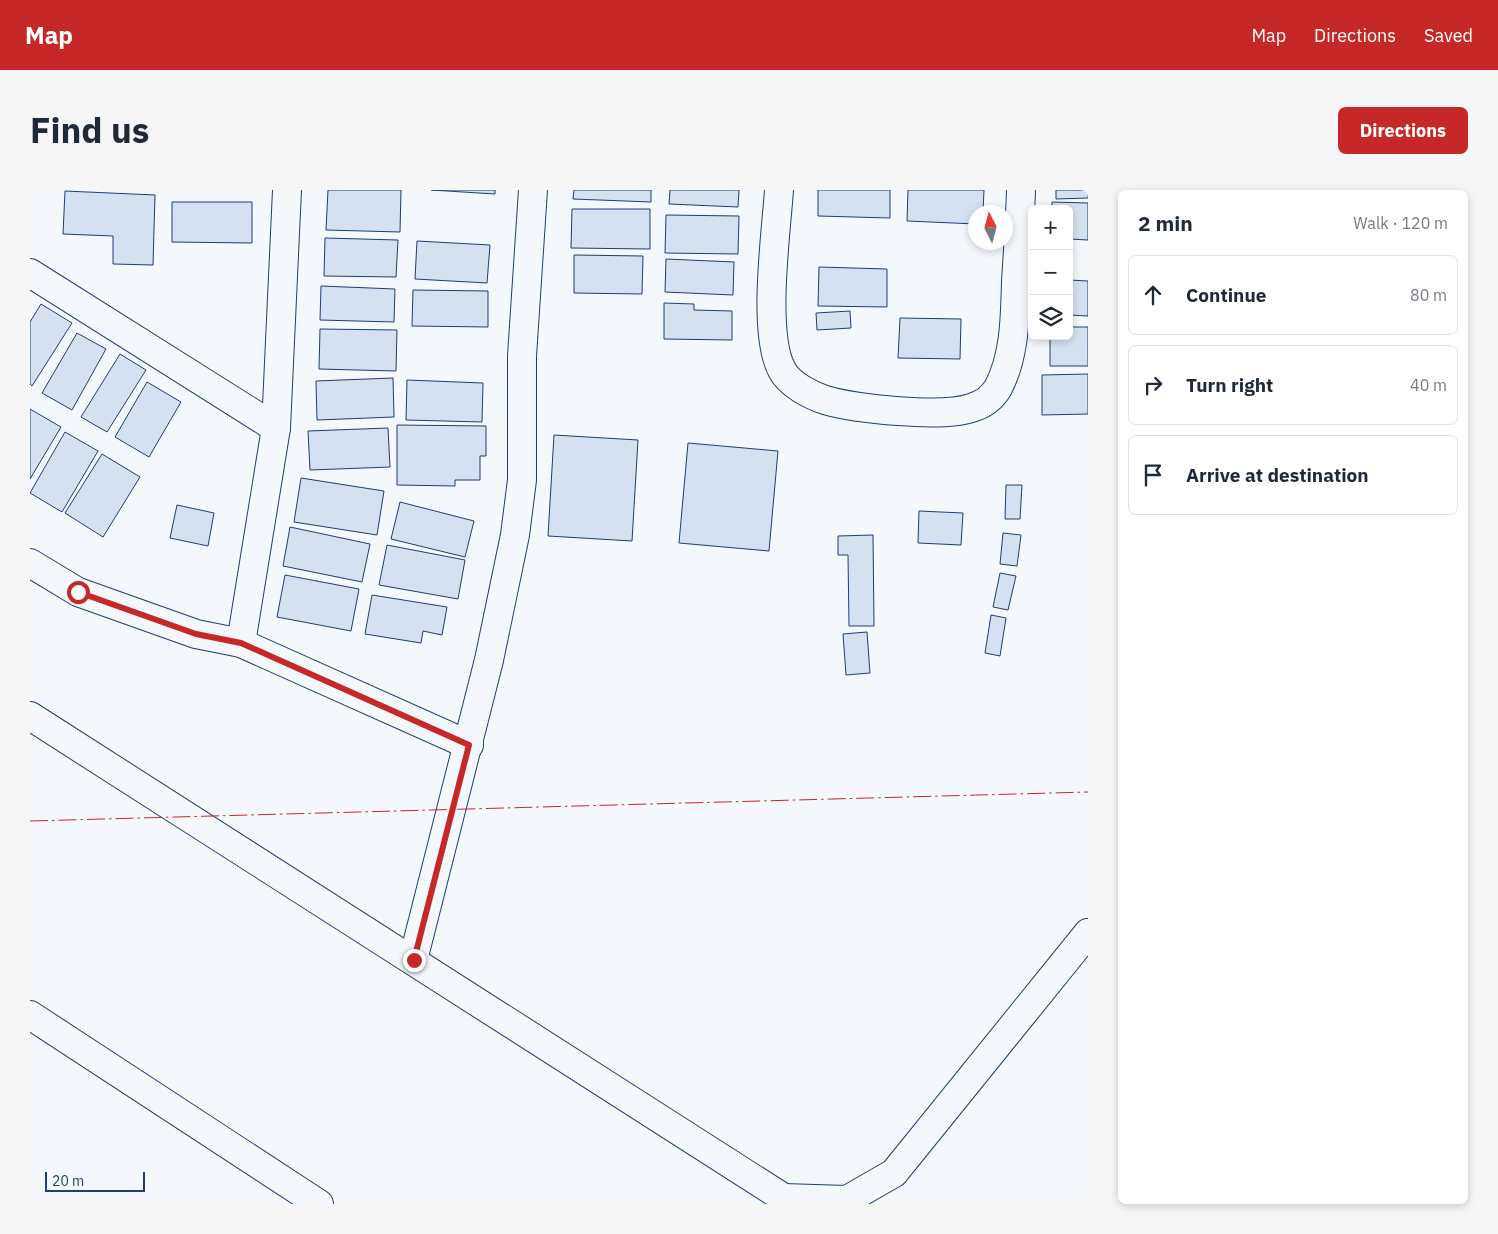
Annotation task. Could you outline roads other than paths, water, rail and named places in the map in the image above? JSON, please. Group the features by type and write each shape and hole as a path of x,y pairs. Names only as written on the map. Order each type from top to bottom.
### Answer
{"street":[{"path":"241,643 276,428 287,190"},
{"path":"414,960 469,745 512,552 522,480 522,356 533,190"},
{"path":"779,190 772,321 776,360 783,373 804,390 825,400 883,409 949,413 972,408 986,402 997,390 1007,367 1014,326 1021,190"},
{"path":"30,273 276,428"},
{"path":"30,563 78,592 196,634 241,643 469,745"},
{"path":"30,716 788,1201 847,1200 894,1173 1088,933"},
{"path":"30,1015 318,1204"}]}
